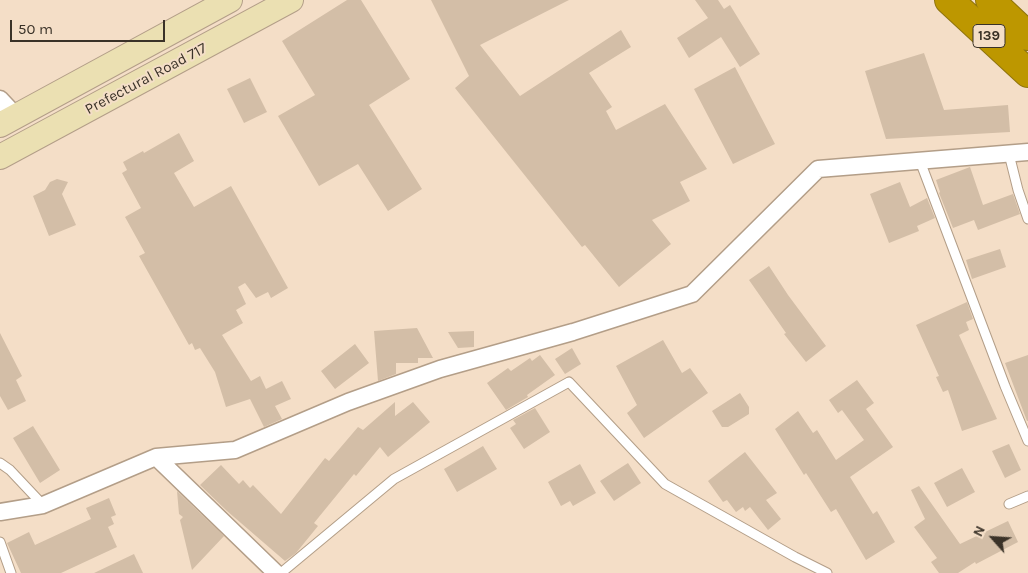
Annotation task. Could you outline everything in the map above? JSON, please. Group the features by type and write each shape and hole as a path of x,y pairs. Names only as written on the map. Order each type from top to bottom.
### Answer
{"highway":[{"name":"139","path":"949,0 1028,73"},
{"name":"139","path":"990,0 1028,36"}],"main road":[{"path":"5,113 230,0"},
{"name":"Prefectural Road 717","path":"0,157 291,0"}],"street":[{"path":"0,512 43,505 156,457 235,450 348,402 440,368 573,332 692,294 818,169 1028,152"},
{"path":"156,457 276,573"}],"lane":[{"path":"1009,154 1028,219"},
{"path":"920,161 1028,441"},
{"path":"281,573 394,479 568,382 665,484 827,573"},
{"path":"0,463 10,470 43,505"},
{"path":"1009,504 1028,496"},
{"path":"0,542 11,573"}],"building":[{"path":"347,0 361,0 410,79 369,105 422,189 388,211 358,164 319,186 278,116 315,95 282,41"},
{"path":"431,0 569,0 480,45 520,96 621,30 631,47 589,73 612,107 606,111 616,130 665,104 707,169 680,182 690,201 652,220 671,244 619,287 585,245 582,247 455,88 469,76"},
{"path":"695,0 718,0 724,9 730,5 760,54 740,67 721,37 689,58 677,38 708,18"},
{"path":"924,53 944,110 1008,105 1010,132 886,139 865,71"},
{"path":"735,67 775,144 733,164 694,89"},
{"path":"250,78 267,112 244,123 227,89"},
{"path":"179,133 194,161 174,173 194,207 231,186 288,288 271,298 268,292 256,298 245,283 238,287 246,304 236,310 243,323 222,335 251,381 260,376 266,389 282,381 291,399 275,406 282,419 264,427 250,399 226,407 215,372 200,348 195,350 192,343 189,345 139,256 145,253 125,217 141,208 122,173 127,170 123,162 143,151 144,153"},
{"path":"970,167 983,205 1013,194 1020,214 978,230 974,220 953,228 939,193 936,180"},
{"path":"57,179 68,182 62,194 76,225 49,236 33,196 45,190 50,182"},
{"path":"900,182 910,207 927,198 935,218 917,226 919,231 889,243 870,194"},
{"path":"1000,249 1006,267 972,279 966,260"},
{"path":"769,266 826,346 806,362 784,334 786,333 749,280"},
{"path":"967,302 973,319 966,322 969,330 959,335 997,419 962,431 948,390 943,392 936,377 939,376 916,325"},
{"path":"417,328 433,358 418,358 418,363 396,363 396,374 378,381 374,331"},
{"path":"474,331 474,347 458,348 448,332"},
{"path":"0,333 22,376 16,380 26,401 8,410 0,396"},
{"path":"663,340 682,373 690,368 708,393 644,438 627,413 637,405 616,366"},
{"path":"355,344 369,363 335,389 321,371"},
{"path":"572,348 581,364 565,374 555,359"},
{"path":"540,355 555,375 527,395 528,397 506,410 487,383 508,368 511,371 530,358 532,361"},
{"path":"1028,355 1028,421 1027,421 1005,363"},
{"path":"857,380 874,403 866,409 893,447 850,477 873,514 877,511 895,542 866,560 836,509 831,512 806,473 804,475 775,429 798,411 813,433 817,430 836,460 864,440 842,410 838,413 829,400"},
{"path":"740,393 749,407 749,414 728,427 722,427 712,411"},
{"path":"395,402 395,416 413,402 430,422 388,457 380,447 356,476 354,474 314,523 318,526 296,553 285,561 200,485 221,465 239,484 243,480 250,488 253,485 281,514 325,458 329,461 358,427 363,430"},
{"path":"535,408 550,432 524,449 510,428 516,424 513,420"},
{"path":"33,426 60,470 40,483 13,438"},
{"path":"1009,444 1021,470 1005,478 992,451"},
{"path":"483,446 497,469 457,492 444,469"},
{"path":"745,452 777,493 766,500 781,519 768,530 750,507 745,511 743,507 736,512 727,500 723,502 708,481"},
{"path":"628,463 641,483 614,501 600,481"},
{"path":"580,464 596,493 573,506 570,501 561,506 548,482"},
{"path":"962,468 975,492 947,507 934,483"},
{"path":"919,486 960,544 1008,521 1018,542 976,564 975,562 958,573 939,573 931,562 937,558 914,527 925,519 911,490"},
{"path":"177,491 224,536 192,570 180,520 183,517 179,514"},
{"path":"109,498 116,515 111,517 114,524 108,527 117,547 61,573 21,573 7,543 29,532 35,545 91,519 86,508"},
{"path":"134,554 143,573 94,573"}]}
